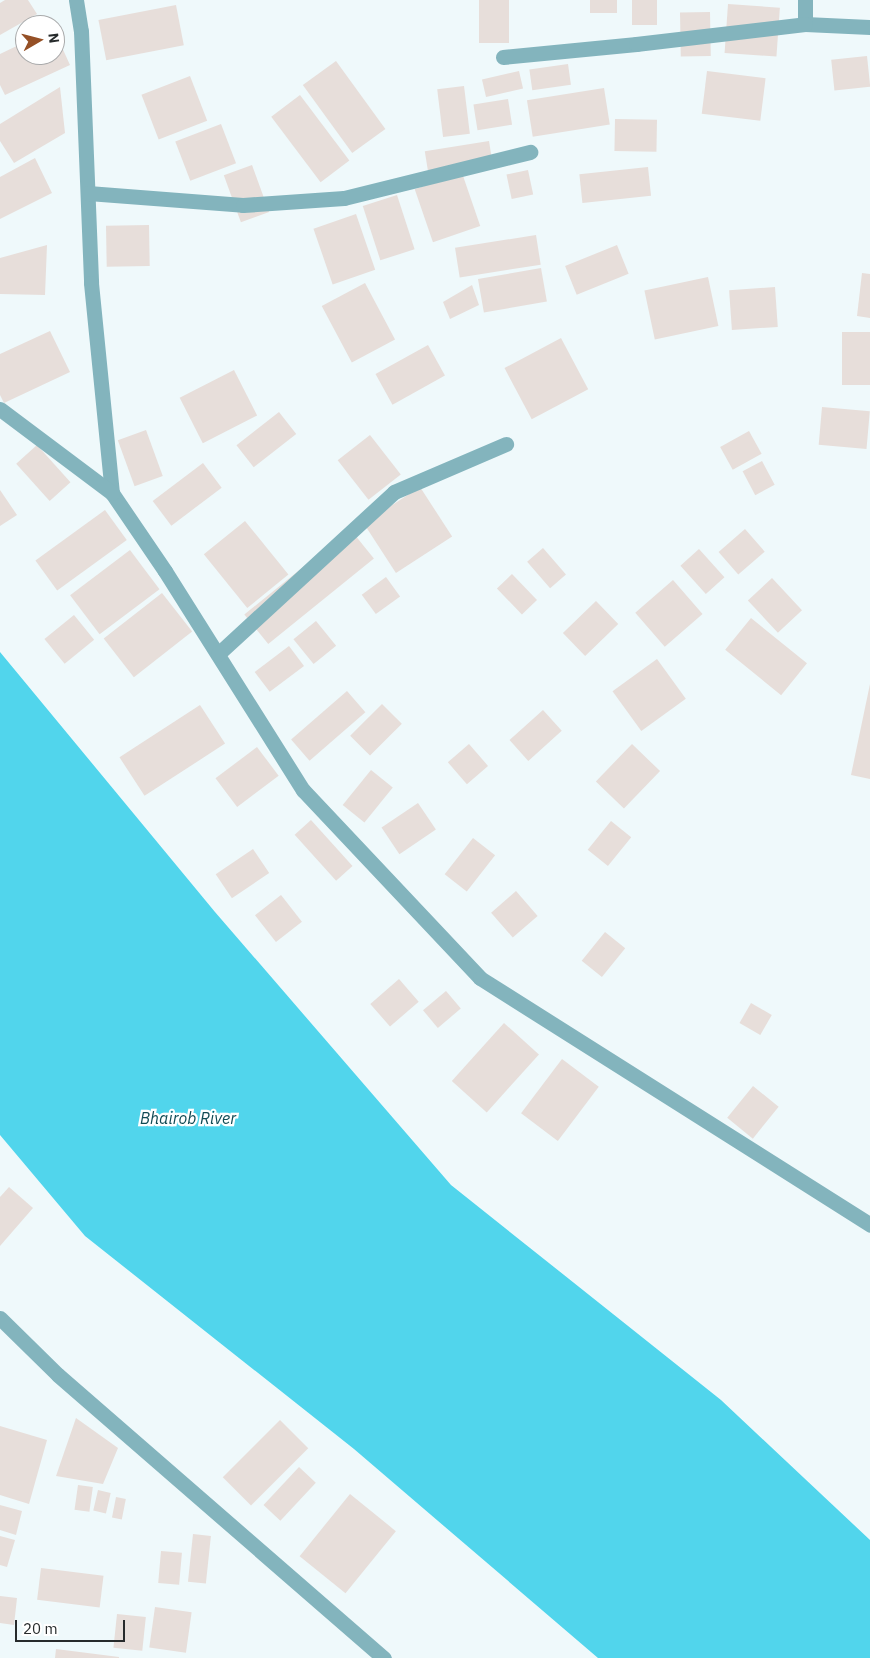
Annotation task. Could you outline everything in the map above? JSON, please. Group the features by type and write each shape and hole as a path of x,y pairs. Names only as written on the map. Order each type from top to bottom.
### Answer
{"street":[{"path":"76,0 82,31 91,283 112,493"},
{"path":"805,0 805,24"},
{"path":"503,57 636,44 805,24 870,27"},
{"path":"88,193 243,205 344,198 530,152"},
{"path":"0,409 112,493 165,571 303,790 480,978 870,1225"},
{"path":"218,654 394,492 506,444"},
{"path":"0,1318 58,1375 384,1658"}],"water":[{"name":"Bhairob River","path":"0,652 215,912 451,1185 721,1400 870,1540 870,1658 598,1658 354,1449 85,1236 0,1135"}],"building":[{"path":"5,0 28,0 37,14 15,15 15,26 0,35 0,3"},
{"path":"479,0 509,0 509,43 479,43"},
{"path":"590,0 617,0 617,13 590,13"},
{"path":"632,0 657,0 657,25 632,25"},
{"path":"728,4 780,8 776,57 725,53"},
{"path":"176,5 184,45 106,60 98,20"},
{"path":"710,12 711,56 681,57 680,13"},
{"path":"15,47 15,65 65,65 65,54 70,65 5,95 0,85 0,54"},
{"path":"867,56 870,87 834,91 831,60"},
{"path":"336,61 385,129 352,153 303,85"},
{"path":"568,64 571,85 532,90 529,69"},
{"path":"519,71 523,89 486,97 482,80"},
{"path":"707,71 766,78 760,121 702,114"},
{"path":"190,76 207,121 159,139 141,95"},
{"path":"464,86 470,134 443,137 437,89"},
{"path":"60,87 65,133 14,163 0,141 0,124"},
{"path":"604,88 610,125 533,137 527,100"},
{"path":"300,95 349,160 321,182 271,117"},
{"path":"508,99 512,125 477,130 473,104"},
{"path":"615,119 657,120 656,152 614,151"},
{"path":"221,124 236,163 190,181 175,142"},
{"path":"489,141 493,165 429,175 425,151"},
{"path":"35,158 52,193 0,219 0,177"},
{"path":"252,165 269,212 241,222 224,175"},
{"path":"648,167 651,196 582,203 579,174"},
{"path":"528,170 533,194 512,199 506,175"},
{"path":"462,173 480,226 433,242 415,189"},
{"path":"397,195 415,249 380,260 363,206"},
{"path":"356,214 375,270 333,284 313,229"},
{"path":"149,225 150,266 107,267 106,226"},
{"path":"536,235 541,265 460,277 455,248"},
{"path":"47,245 45,295 0,294 0,258"},
{"path":"617,245 629,274 577,295 565,266"},
{"path":"541,268 547,301 484,313 478,279"},
{"path":"862,273 870,274 870,318 857,316"},
{"path":"708,277 718,326 655,339 644,291"},
{"path":"365,283 395,340 352,363 322,306"},
{"path":"472,285 479,305 450,319 443,302"},
{"path":"775,287 778,327 732,330 729,290"},
{"path":"50,331 70,372 4,403 0,395 0,354"},
{"path":"842,332 870,332 870,385 842,385"},
{"path":"561,338 588,389 532,419 504,368"},
{"path":"428,345 445,376 392,405 376,374"},
{"path":"234,370 257,415 203,443 180,398"},
{"path":"822,407 870,411 867,449 819,445"},
{"path":"279,412 296,434 254,467 236,445"},
{"path":"146,430 163,476 135,486 118,440"},
{"path":"749,431 762,454 733,470 720,447"},
{"path":"370,435 401,474 368,500 338,460"},
{"path":"37,445 70,482 50,501 16,464"},
{"path":"762,461 775,485 755,495 743,471"},
{"path":"203,463 222,488 171,526 153,501"},
{"path":"420,487 452,536 396,573 364,523"},
{"path":"0,490 17,515 0,526"},
{"path":"105,510 127,540 57,590 35,561"},
{"path":"245,521 288,575 247,608 204,554"},
{"path":"350,529 374,559 268,644 244,615"},
{"path":"745,529 765,552 738,575 719,552"},
{"path":"543,548 566,574 550,588 527,562"},
{"path":"699,549 724,577 706,594 680,566"},
{"path":"130,550 159,589 100,634 70,595"},
{"path":"512,574 537,600 522,614 497,589"},
{"path":"386,577 400,596 376,614 362,595"},
{"path":"772,578 802,610 778,633 748,601"},
{"path":"673,580 703,614 665,647 635,613"},
{"path":"162,593 192,632 134,677 104,639"},
{"path":"596,601 618,624 585,656 563,633"},
{"path":"74,615 94,640 65,664 44,639"},
{"path":"751,618 807,663 781,695 725,650"},
{"path":"316,621 336,646 314,664 293,639"},
{"path":"289,646 304,666 270,692 255,672"},
{"path":"657,659 686,699 641,731 613,691"},
{"path":"870,684 870,779 851,775"},
{"path":"347,691 365,712 310,761 291,740"},
{"path":"382,704 402,724 370,756 350,736"},
{"path":"200,705 225,744 145,796 119,757"},
{"path":"543,710 562,731 528,761 510,740"},
{"path":"469,744 488,766 467,784 448,762"},
{"path":"632,744 660,771 624,808 596,781"},
{"path":"257,747 279,776 237,807 215,778"},
{"path":"371,770 393,788 364,823 343,805"},
{"path":"418,803 436,830 399,854 382,828"},
{"path":"311,820 352,866 336,881 295,835"},
{"path":"611,821 631,837 608,866 588,850"},
{"path":"473,838 495,855 467,891 445,874"},
{"path":"253,849 269,873 232,898 216,874"},
{"path":"516,891 538,916 513,938 491,913"},
{"path":"281,895 302,922 276,942 255,915"},
{"path":"605,932 625,948 602,977 582,961"},
{"path":"399,979 419,1002 390,1027 370,1004"},
{"path":"446,991 461,1009 438,1028 423,1010"},
{"path":"751,1003 772,1015 760,1035 740,1023"},
{"path":"504,1023 539,1054 487,1112 452,1081"},
{"path":"562,1059 599,1087 558,1141 521,1113"},
{"path":"753,1086 779,1107 753,1139 727,1118"},
{"path":"9,1187 33,1208 0,1246 0,1197"},
{"path":"76,1418 118,1448 103,1484 56,1476"},
{"path":"280,1420 308,1448 251,1506 223,1477"},
{"path":"0,1426 47,1440 29,1504 0,1495"},
{"path":"299,1467 316,1483 280,1521 264,1505"},
{"path":"78,1485 93,1487 89,1512 75,1510"},
{"path":"98,1490 111,1493 106,1513 93,1510"},
{"path":"350,1494 396,1531 346,1593 300,1556"},
{"path":"116,1497 126,1499 122,1520 112,1518"},
{"path":"0,1505 22,1511 16,1535 0,1530"},
{"path":"193,1534 211,1536 206,1584 188,1582"},
{"path":"0,1536 15,1540 7,1567 0,1565"},
{"path":"161,1551 182,1553 179,1585 158,1583"},
{"path":"41,1568 104,1576 100,1607 37,1600"},
{"path":"0,1596 17,1598 14,1625 0,1623"},
{"path":"155,1607 192,1612 186,1653 149,1648"},
{"path":"117,1614 146,1617 142,1651 113,1648"},
{"path":"56,1649 119,1657 119,1658 55,1658"}]}
